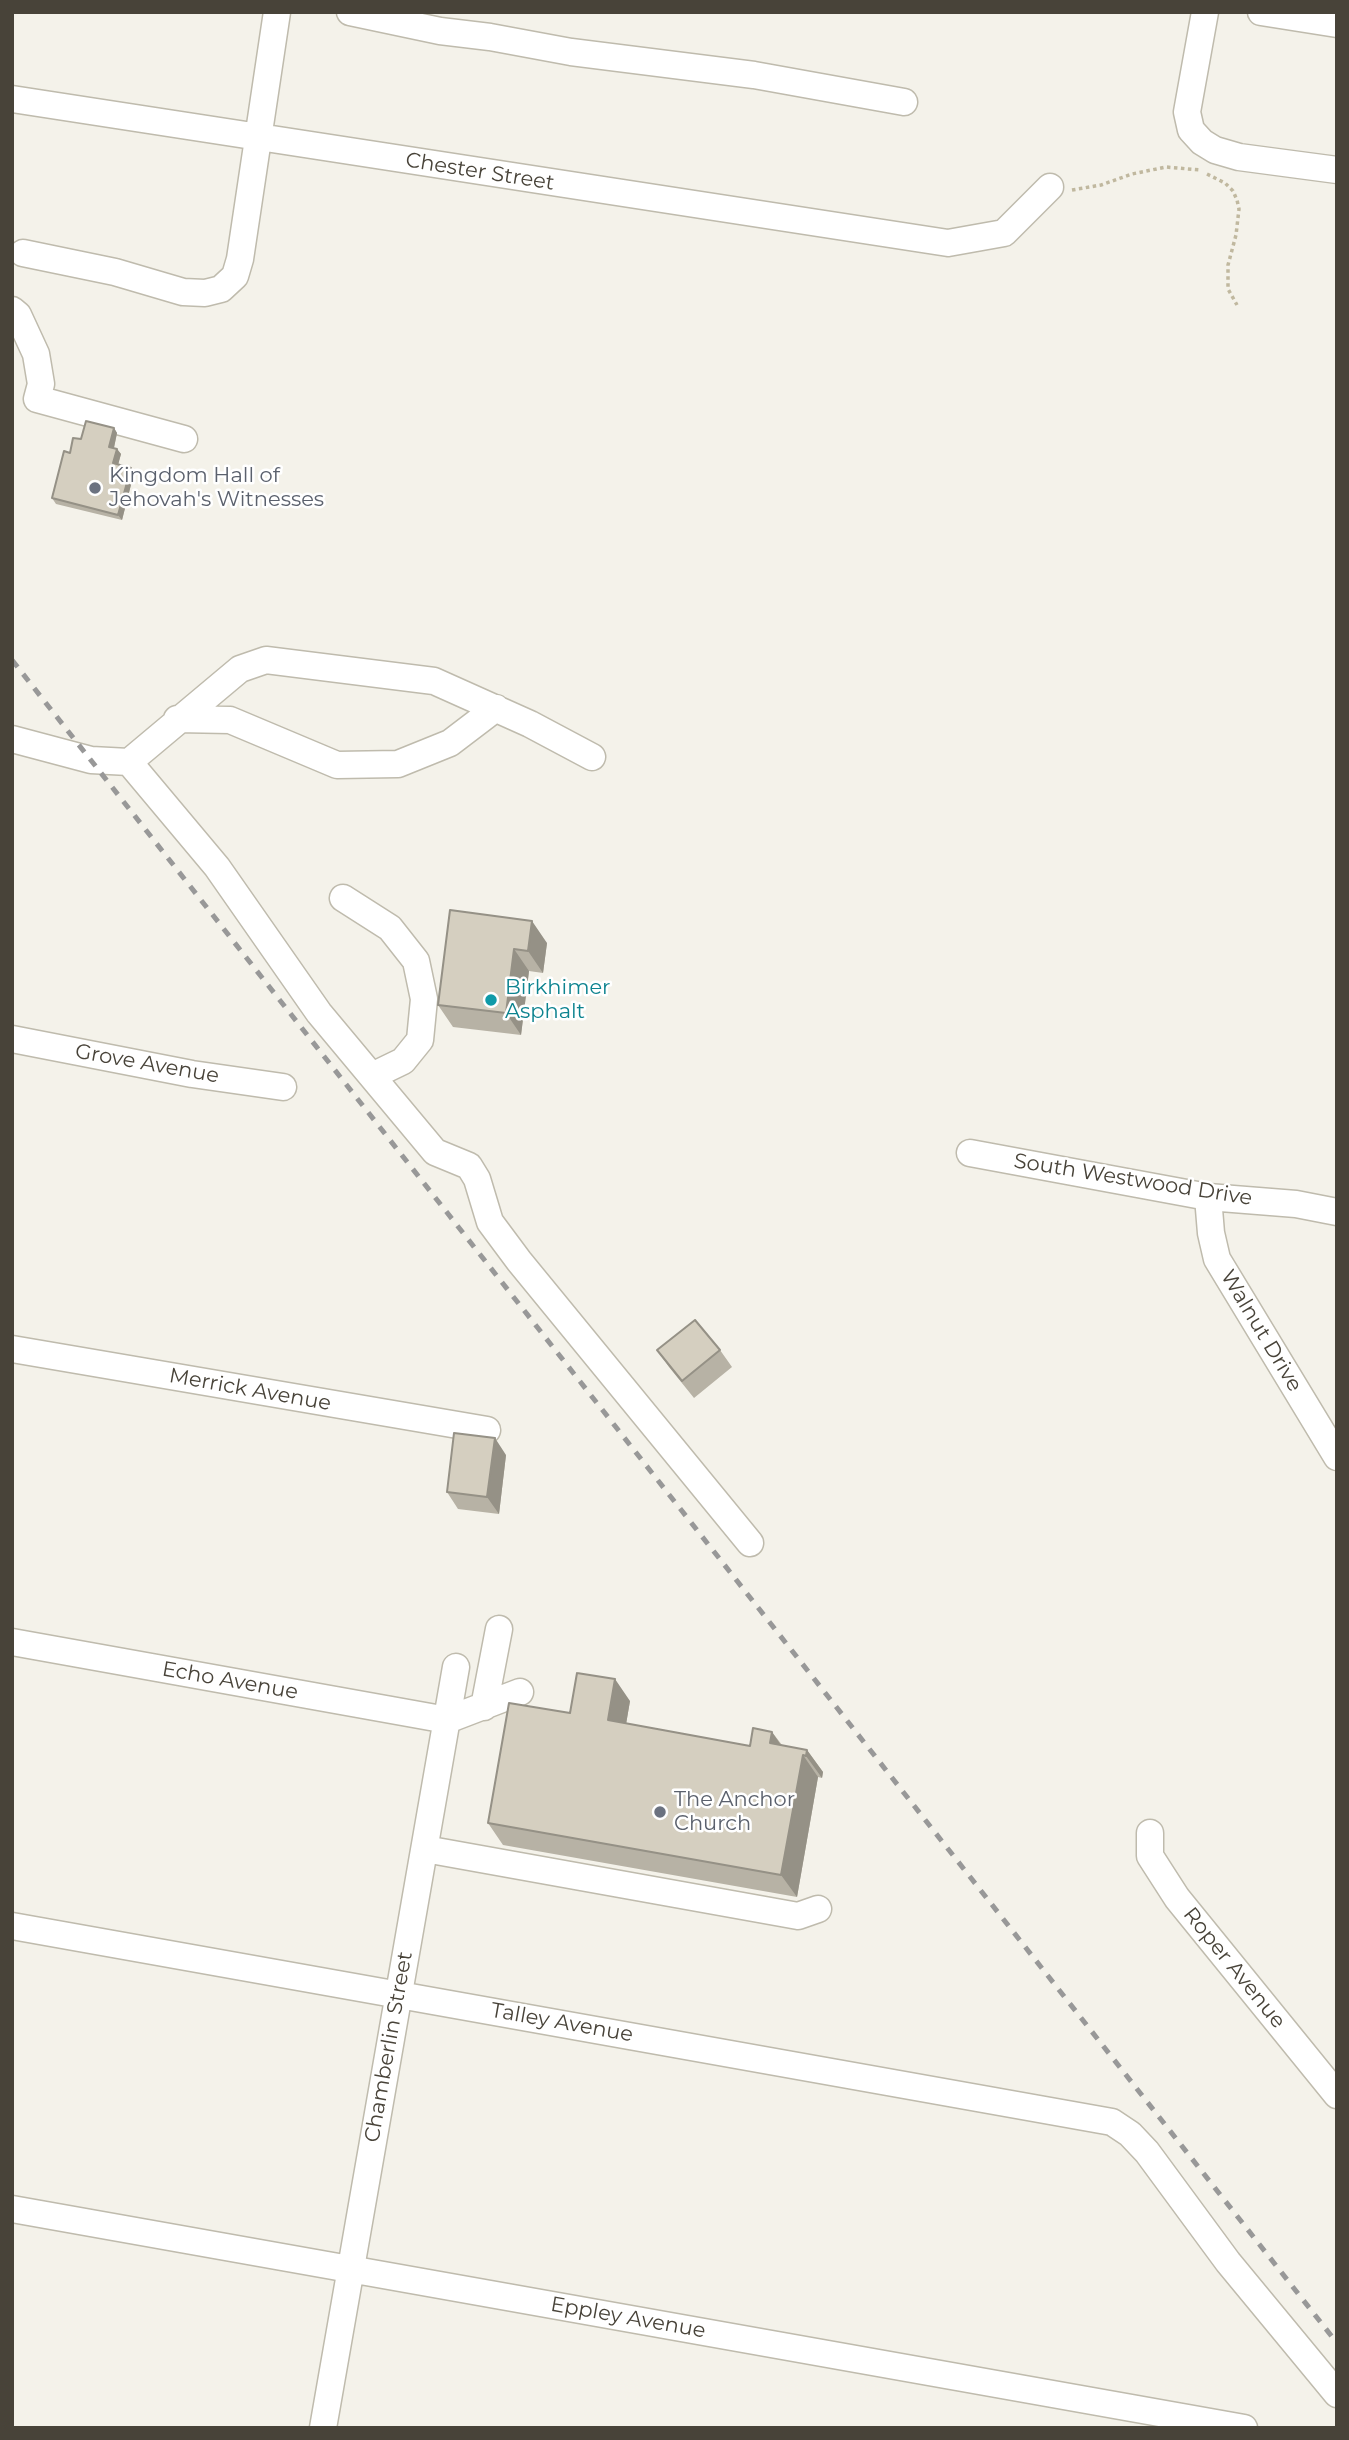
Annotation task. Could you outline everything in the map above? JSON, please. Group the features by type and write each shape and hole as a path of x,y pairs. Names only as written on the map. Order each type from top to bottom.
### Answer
{"street":[{"path":"23,253 115,272 183,292 205,293 221,289 235,276 240,259 277,12"},
{"path":"350,12 440,31 572,52 767,77 904,102"},
{"path":"1205,12 1187,112 1191,130 1202,142 1215,150 1239,157 1337,170"},
{"path":"1261,12 1337,24"},
{"name":"Chester Street","path":"12,99 948,243 1004,233 1050,187"},
{"path":"12,310 18,315 36,354 41,384 37,399 184,439"},
{"path":"12,739 75,756 128,762 240,668 266,660 434,681 496,708 592,757"},
{"path":"177,719 230,720 337,765 398,764 450,743 496,708"},
{"path":"128,762 217,867 319,1013 435,1152 469,1166 477,1179 490,1222 519,1261 750,1543"},
{"path":"343,898 390,928 416,961 424,999 420,1040 404,1061 372,1076"},
{"name":"Grove Avenue","path":"12,1039 192,1074 283,1087"},
{"name":"South Westwood Drive","path":"970,1153 1208,1197 1296,1204 1337,1212"},
{"name":"Walnut Drive","path":"1208,1197 1211,1233 1217,1259 1337,1457"},
{"name":"Merrick Avenue","path":"12,1349 487,1430"},
{"path":"484,1707 499,1629"},
{"name":"Echo Avenue","path":"12,1642 447,1720"},
{"name":"Chamberlin Street","path":"323,2428 456,1667"},
{"path":"447,1720 520,1692"},
{"name":"Roper Avenue","path":"1150,1833 1150,1856 1177,1898 1337,2095"},
{"path":"425,1849 798,1916 818,1909"},
{"name":"Talley Avenue","path":"12,1926 1112,2122 1130,2134 1147,2152 1228,2262 1337,2394"},
{"name":"Eppley Avenue","path":"12,2208 1244,2428"}],"path":[{"path":"1050,187 1063,199 1073,189 1101,185 1132,174 1166,167 1199,170 1225,183 1237,200 1239,209 1228,265 1228,289 1237,305"}],"building":[{"name":"Kingdom Hall of Jehovah's Witnesses","path":"86,421 114,428 109,447 117,449 113,463 131,468 118,515 52,498 64,451 70,453 73,438 81,439"},
{"path":"450,910 532,921 528,951 514,949 506,1013 438,1005"},
{"path":"695,1320 720,1350 682,1381 657,1350"},
{"path":"454,1433 495,1438 487,1497 447,1492"},
{"name":"The Anchor Church","path":"577,1673 615,1679 608,1720 750,1746 753,1728 772,1732 770,1743 807,1750 806,1756 803,1755 781,1875 488,1823 509,1703 570,1713"}],"railway":[{"path":"12,660 1337,2343"}],"place":[{"name":"Kingdom Hall of Jehovah's Witnesses","path":"95,488"},
{"name":"Birkhimer Asphalt","path":"491,1000"},
{"name":"The Anchor Church","path":"660,1812"}]}
